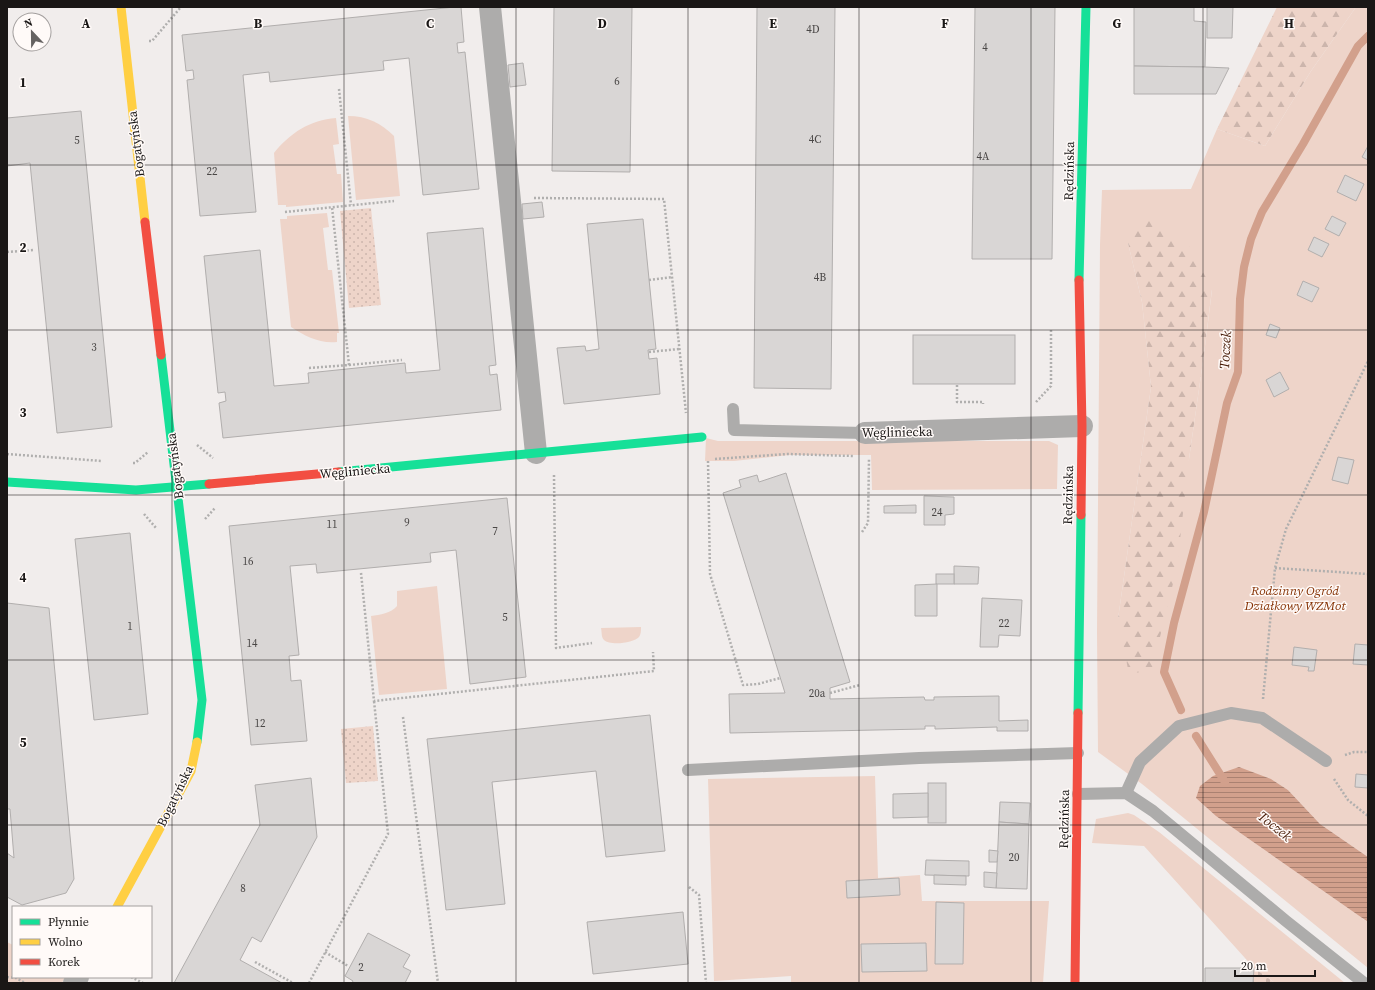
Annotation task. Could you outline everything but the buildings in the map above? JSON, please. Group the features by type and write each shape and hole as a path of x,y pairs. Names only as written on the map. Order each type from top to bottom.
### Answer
{"street":[{"name":"Bogatyńska","path":"118,906 190,771 199,735 202,700 125,44 122,7"},
{"path":"490,7 536,453"},
{"name":"Rędzińska","path":"1075,983 1082,426 1080,298 1086,7"},
{"name":"Węgliniecka","path":"865,433 1082,426"},
{"name":"Węgliniecka","path":"7,482 136,490 177,488 702,437"}],"lane":[{"name":"Węgliniecka","path":"733,409 734,430 865,433"},
{"path":"1126,793 1140,762 1179,726 1231,714 1262,718 1326,761"},
{"path":"688,770 919,758 1078,753"},
{"path":"1078,794 1126,793 1153,811 1286,921 1364,983"}],"path":[{"path":"125,44 152,40 181,7"},
{"path":"339,89 352,205"},
{"path":"510,199 664,199 686,413"},
{"path":"285,212 394,201"},
{"path":"332,207 349,365"},
{"path":"7,252 34,250"},
{"path":"649,280 672,277"},
{"path":"1032,406 1051,386 1051,330"},
{"path":"649,352 679,349"},
{"path":"309,368 402,360"},
{"path":"1262,718 1275,568 1286,529 1368,361"},
{"path":"957,385 957,402 983,402 983,409"},
{"path":"193,443 218,462"},
{"path":"127,463 135,463 149,450"},
{"path":"7,454 105,461"},
{"path":"780,678 758,684 743,685 710,574 708,459 787,454 854,456"},
{"path":"862,532 868,523 869,456"},
{"path":"554,468 556,648 592,643"},
{"path":"204,520 218,505"},
{"path":"140,510 157,530"},
{"path":"1275,568 1368,574"},
{"path":"309,983 388,834 361,573"},
{"path":"374,701 654,671 653,652"},
{"path":"830,694 860,685"},
{"path":"403,717 438,983"},
{"path":"1368,752 1354,752 1326,761 1334,781 1348,800 1368,816"},
{"path":"689,887 699,895 706,983"},
{"path":"325,952 348,966"},
{"path":"254,962 293,983"},
{"path":"16,978 25,983"},
{"path":"137,978 143,983"}],"green space":[{"path":"1277,7 1356,7 1311,71 1265,146 1217,129"},
{"name":"Rodzinny Ogród Działkowy WZMot","path":"1356,7 1368,7 1368,857 1320,824 1288,790 1271,779 1363,919 1368,922 1368,968 1142,784 1098,752 1097,632 1100,245 1102,190 1191,189 1217,129 1265,146 1311,71","holes":["1128,243 1212,290 1189,459 1118,619 1151,387 1142,302"]},
{"path":"348,116 361,117 373,121 384,127 394,136 400,196 356,200"},
{"path":"336,118 339,144 333,145 337,174 341,174 343,202 286,207 286,205 278,205 274,153 287,139 301,129 327,119"},
{"path":"371,208 381,305 349,308 340,211"},
{"path":"1146,212 1189,246 1212,289 1189,459 1177,567 1152,670 1129,674 1118,619 1151,387 1142,302 1128,243"},
{"path":"327,213 329,227 323,228 328,270 332,270 339,333 337,333 337,342 319,341 291,327 280,219 287,219 287,216"},
{"path":"706,438 718,441 1049,441 1058,445 1057,489 872,490 871,455 790,455 734,461 705,461"},
{"path":"437,586 447,689 379,695 371,616 385,613 395,608 397,606 397,591"},
{"path":"641,627 641,634 632,641 611,643 604,640 602,636 601,628"},
{"path":"373,726 378,781 346,783 341,729"},
{"path":"875,776 878,878 920,875 922,901 1049,901 1043,983 791,983 791,976 714,981 708,779"},
{"path":"1128,813 1134,815 1159,832 1345,983 1275,983 1254,968 1144,846 1092,843 1096,819"},
{"path":"7,942 12,944 12,978 64,978 62,983 7,983"},
{"path":"1254,968 1275,983 1253,983"}],"water":[{"path":"1239,767 1271,779 1288,790 1320,824 1368,857 1368,922 1216,816 1196,798 1200,786 1213,776"}],"waterway":[{"name":"Toczek","path":"1181,710 1164,672 1174,623 1204,512 1227,403 1238,372 1240,299 1244,267 1251,239 1262,212 1303,144 1358,46 1368,36"},
{"name":"Toczek","path":"1196,736 1225,782"}],"traffic: fast":[{"path":"1079,280 1086,7"},
{"path":"161,355 202,700 197,742"},
{"path":"339,472 702,437"},
{"path":"7,482 136,490 209,484"},
{"path":"1078,713 1081,515"}],"traffic: slow":[{"path":"121,7 145,222"},
{"path":"118,906 191,771 197,742"}],"traffic: jam":[{"path":"145,222 161,355"},
{"path":"1079,280 1082,426 1081,515"},
{"path":"209,484 339,472"},
{"path":"1075,983 1078,713"}]}
